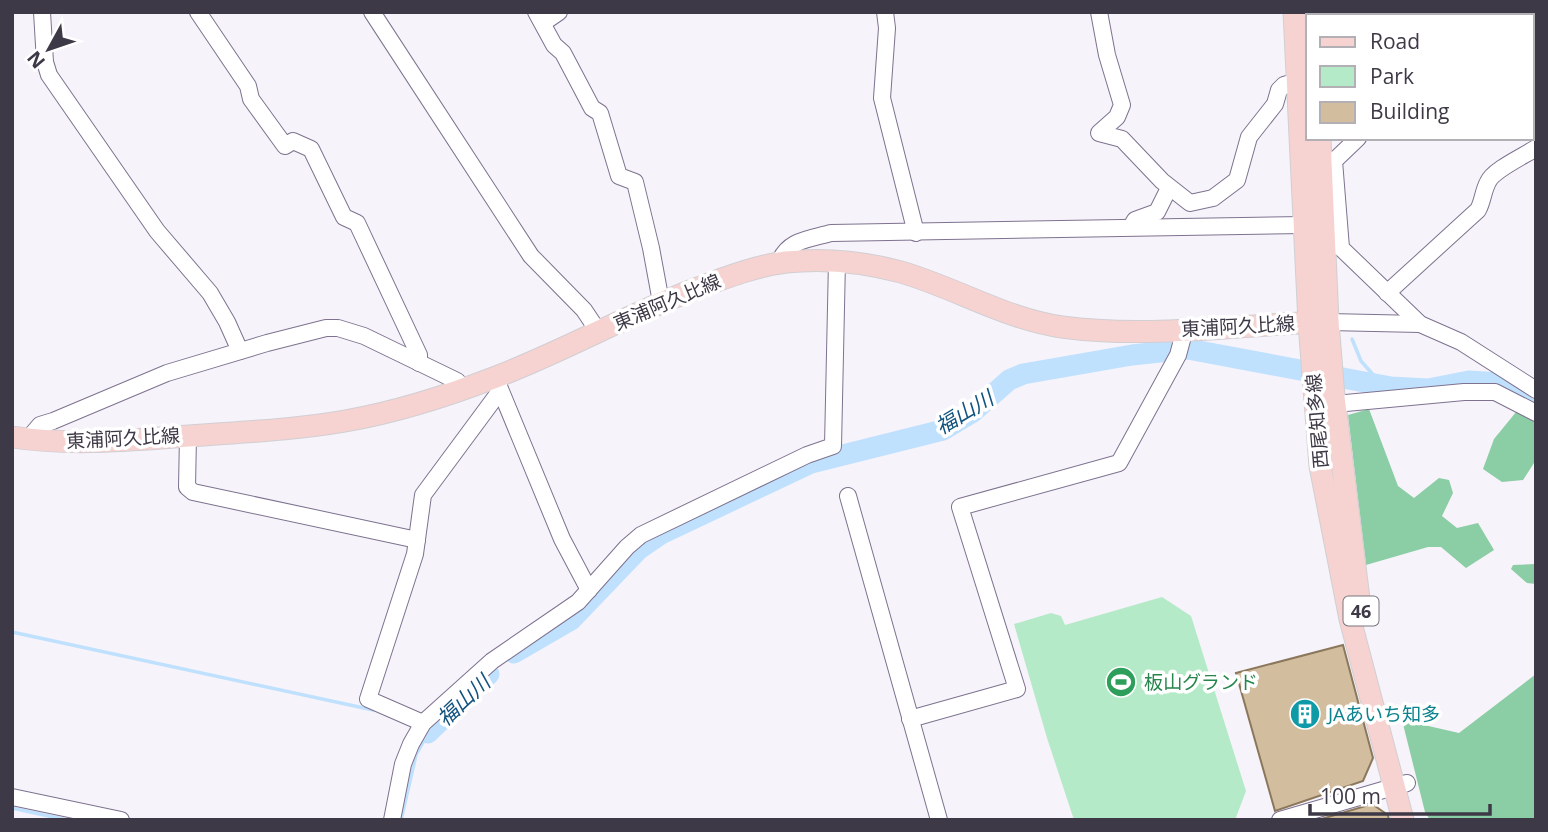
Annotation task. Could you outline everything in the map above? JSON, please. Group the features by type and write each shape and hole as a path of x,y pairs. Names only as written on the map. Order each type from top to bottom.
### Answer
{"main road":[{"name":"西尾知多線","path":"1294,12 1304,225 1327,400 1361,612 1401,785 1403,820"},
{"name":"西尾知多線","path":"1320,333 1327,161 1321,140"},
{"name":"東浦阿久比線","path":"20,438 94,442 188,436 344,421 409,407 463,388 498,384 598,331 661,302 732,275 779,263 837,261 902,272 1032,320 1062,327 1182,343 1320,333"},
{"name":"西尾知多線","path":"1401,785 1417,820"}],"street":[{"path":"42,12 45,62 49,75 157,232 210,293 240,351"},
{"path":"198,12 247,86 251,99 285,146 293,141 311,149 344,217 356,223 419,355 419,363"},
{"path":"372,12 531,256 584,310 598,331"},
{"path":"559,12 539,17 554,45 563,52 592,108 600,113 619,176 635,182 652,248 661,302"},
{"path":"885,12 887,28 882,98 916,233"},
{"path":"1099,12 1107,55 1122,105 1122,111 1099,134 1122,139 1170,188 1190,202 1213,198 1237,180 1249,137 1275,104 1279,90 1284,85 1298,81"},
{"path":"1355,140 1327,161 1341,248 1420,324 1461,342 1536,390"},
{"path":"1387,293 1478,210 1484,200 1486,184 1492,176 1536,148"},
{"path":"1131,227 1135,220 1157,212 1170,188"},
{"path":"779,263 783,251 799,242 831,233 1304,225"},
{"path":"392,820 403,764 423,723 492,661 566,612 641,535 807,455 833,446 837,261"},
{"path":"1320,333 1420,324"},
{"path":"20,438 40,425 156,377 314,330 338,328 364,336 457,381 463,388"},
{"path":"910,719 1017,689 960,507 1119,463 1182,343"},
{"path":"498,384 562,539 589,590"},
{"path":"423,723 368,699 415,554 423,495 498,384"},
{"path":"1327,400 1464,392 1495,393 1536,413"},
{"path":"188,436 187,487 193,492 418,540"},
{"path":"848,496 939,820"},
{"path":"1280,820 1401,785"},
{"path":"12,797 91,817 121,820"}],"green space":[{"path":"1521,406 1536,416 1536,460 1523,480 1502,482 1483,469 1494,439"},
{"path":"1369,409 1398,486 1414,498 1439,478 1449,480 1453,493 1442,516 1457,528 1478,523 1494,550 1466,568 1441,547 1428,547 1366,565 1348,415"},
{"path":"1536,564 1536,584 1527,583 1511,569 1513,565"},
{"name":"板山グランド","path":"1162,597 1191,616 1246,791 1235,820 1074,820 1014,624 1051,613 1061,616 1065,625"},
{"path":"1536,674 1536,820 1430,820 1425,812 1402,720 1459,733"}],"building":[{"name":"JAあいち知多","path":"1343,645 1373,758 1363,781 1275,811 1236,673"},
{"path":"1372,804 1388,815 1389,820 1318,820"}],"waterway":[{"path":"1352,339 1361,361 1383,386"},
{"name":"福山川","path":"514,653 571,620 639,549 661,534 811,463 943,430 973,412 1009,380 1023,374 1132,355 1188,349 1391,387 1428,389 1469,381 1499,383 1536,404"},
{"path":"12,632 373,710"},
{"name":"福山川","path":"428,733 489,674"},
{"path":"401,820 416,755 428,733 425,732"},
{"path":"12,808 67,820"}],"place":[{"name":"板山グランド","path":"1121,682"},
{"name":"JAあいち知多","path":"1305,714"}]}
